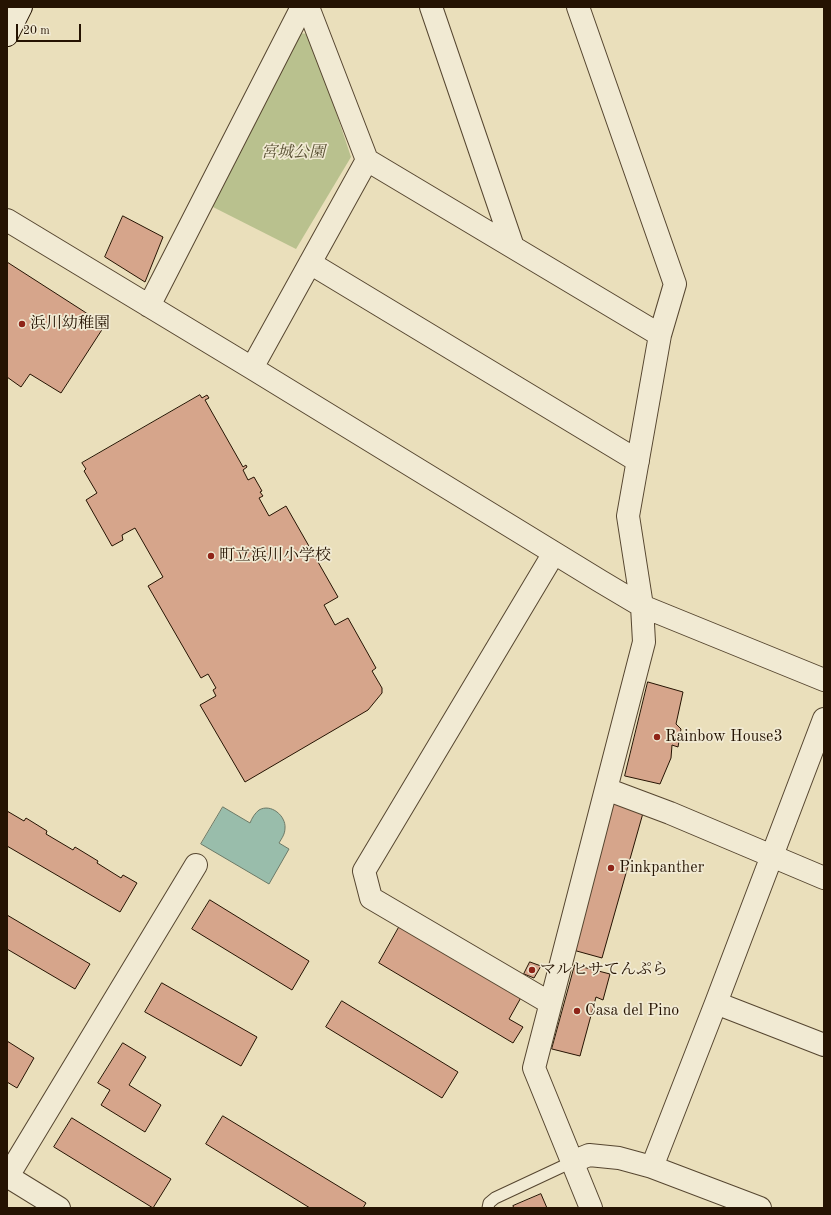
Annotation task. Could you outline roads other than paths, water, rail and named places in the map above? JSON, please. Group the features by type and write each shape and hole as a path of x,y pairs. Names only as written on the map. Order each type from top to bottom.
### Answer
{"street":[{"path":"7,36 21,7"},
{"path":"149,306 302,7"},
{"path":"308,7 367,160 660,335"},
{"path":"431,7 513,247"},
{"path":"578,7 675,284 660,335 628,516 642,606 644,642 534,1068 591,1208"},
{"path":"252,368 367,160"},
{"path":"7,220 642,606 824,680"},
{"path":"310,263 638,460"},
{"path":"550,1003 371,898 364,870 554,553"},
{"path":"652,1167 824,719"},
{"path":"606,789 670,813 824,878"},
{"path":"58,1208 7,1176 196,865"},
{"path":"716,1003 824,1045"},
{"path":"572,1162 589,1155 619,1158 652,1167 760,1208"}],"lane":[{"path":"488,1208 490,1203 495,1198 572,1162"}],"place":[{"name":"浜川幼稚園","path":"22,324"},
{"name":"町立浜川小学校","path":"211,556"},
{"name":"Rainbow House3","path":"657,737"},
{"name":"Pinkpanther","path":"611,868"},
{"name":"マルヒサてんぷら","path":"532,970"},
{"name":"Casa del Pino","path":"577,1011"}],"park label":[{"name":"宮城公園","path":"293,153"}]}
